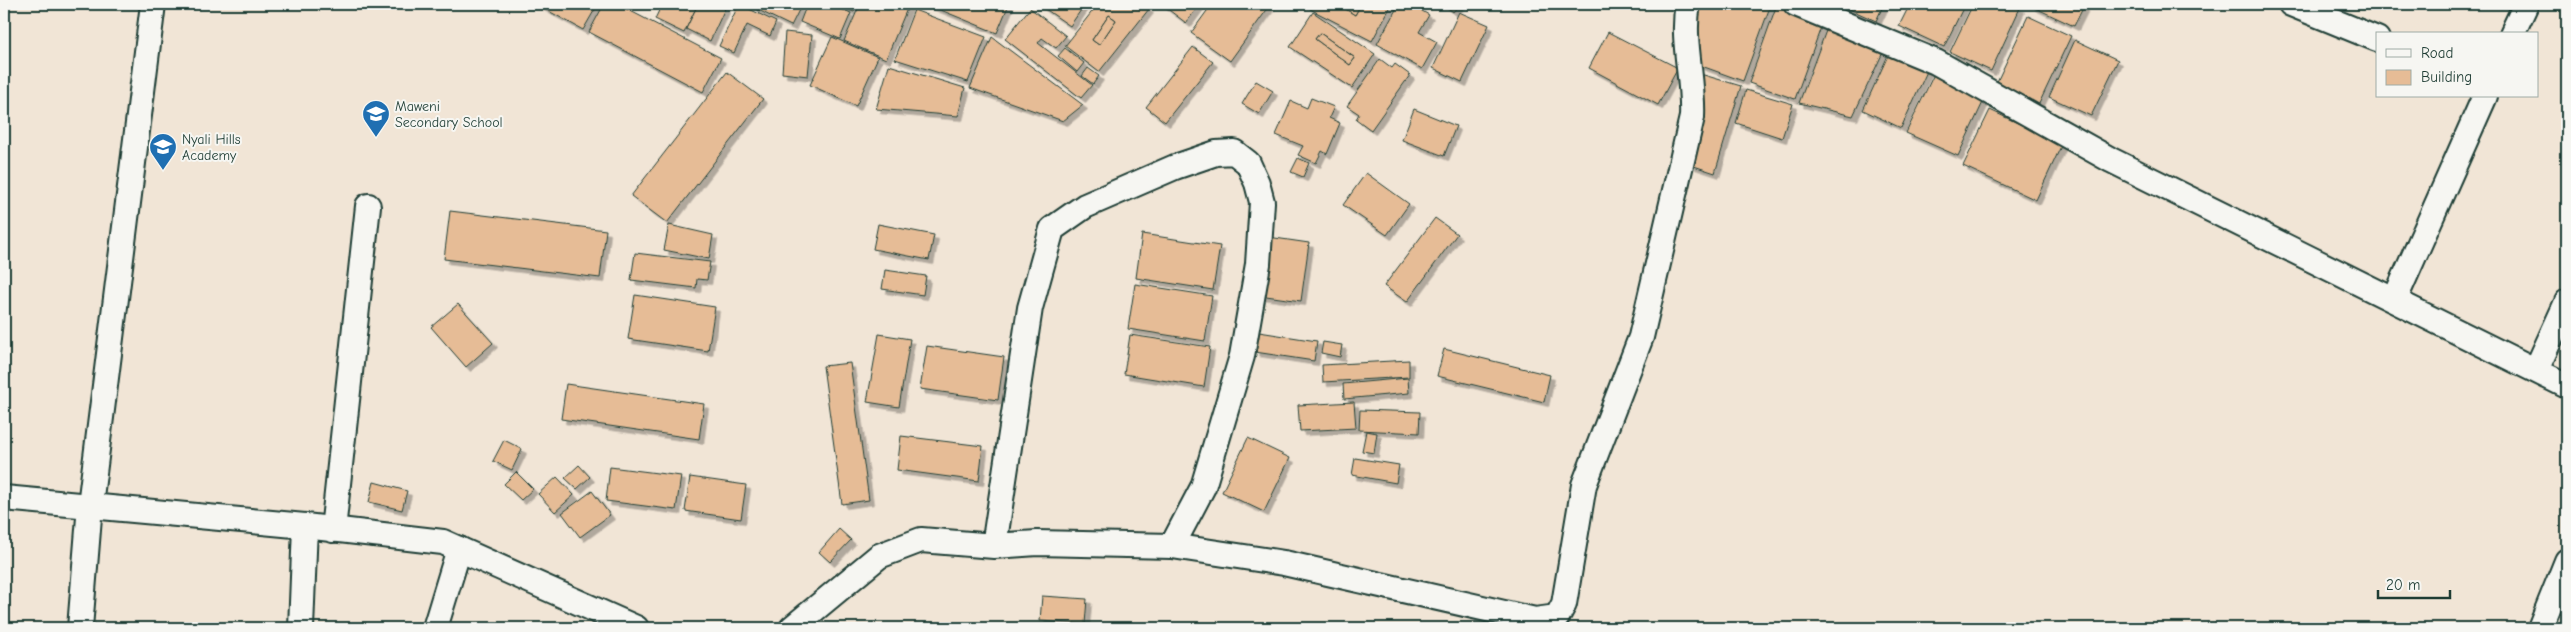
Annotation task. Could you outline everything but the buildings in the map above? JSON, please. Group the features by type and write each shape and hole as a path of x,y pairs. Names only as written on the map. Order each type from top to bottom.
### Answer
{"street":[{"path":"80,628 90,505 153,4"},
{"path":"792,628 879,556 921,540 994,546 1037,543 1172,546 1284,563 1535,620 1557,617 1564,604 1584,485 1641,337 1692,117 1694,92 1685,22 1688,4"},
{"path":"1796,4 1936,62 2111,160 2395,299 2567,386"},
{"path":"2291,4 2376,39"},
{"path":"2513,32 2526,4"},
{"path":"2395,299 2484,98"},
{"path":"994,546 1030,308 1052,229 1085,206 1175,167 1216,153 1234,152 1248,163 1257,183 1262,202 1258,264 1242,356 1203,487 1172,546"},
{"path":"333,530 368,206"},
{"path":"2536,370 2567,302"},
{"path":"4,498 305,526 443,542 636,628"},
{"path":"301,628 305,526"},
{"path":"435,628 459,550"},
{"path":"2540,628 2567,560"}],"place":[{"name":"Maweni Secondary School","path":"376,138"},
{"name":"Nyali Hills Academy","path":"163,171"}]}
